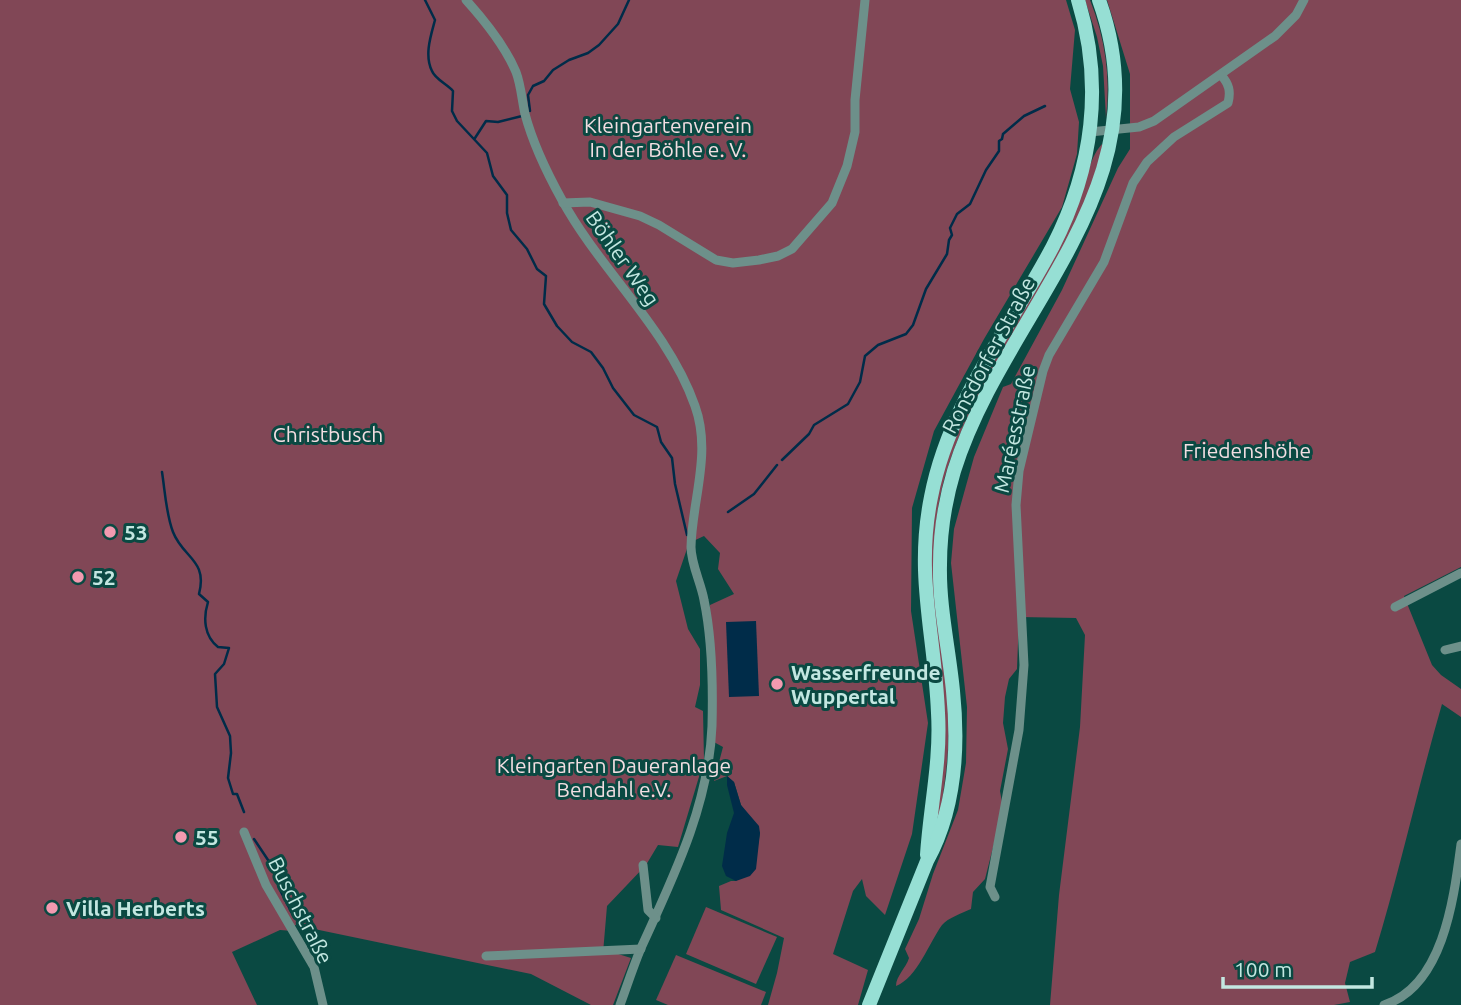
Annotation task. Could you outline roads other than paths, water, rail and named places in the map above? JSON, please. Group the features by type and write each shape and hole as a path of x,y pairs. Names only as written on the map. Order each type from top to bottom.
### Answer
{"main road":[{"name":"Ronsdorfer Straße","path":"927,861 939,733 924,586 925,531 931,496 940,462 965,398 1063,223 1083,168 1090,132 1093,71 1086,27 1078,0"},
{"name":"Ronsdorfer Straße","path":"870,1005 944,823 955,753 953,690 940,566 941,534 949,487 963,444 983,400 1086,218 1102,172 1112,131 1115,90 1113,63 1106,23 1098,0"},
{"name":"Ronsdorfer Straße","path":"878,986 878,1005"}],"street":[{"name":"Böhler Weg","path":"466,0 499,42 517,73 529,126 563,203 654,331 683,378 696,408 701,438 701,477 691,549 705,601 709,639 712,724 710,751 686,847 656,918"},
{"path":"563,203 590,202 640,216 716,260 733,262 767,259 792,249 832,203 848,166 855,132 855,100 866,0"},
{"path":"1090,132 1145,125 1221,75 1288,25 1304,0"},
{"name":"Maréesstraße","path":"995,897 990,887 1019,730 1024,665 1016,505 1018,471 1043,370 1048,355 1104,262 1133,183 1147,162 1174,137 1228,103 1230,93 1227,82 1221,75"},
{"path":"1395,607 1461,573"},
{"path":"1444,650 1461,646"},
{"name":"Buschstraße","path":"244,832 266,885 314,967 323,1005"},
{"path":"1384,1005 1411,991 1432,963 1452,902 1461,844"},
{"path":"620,1005 640,949 656,918 648,910 643,865"},
{"path":"486,956 640,949"}],"water":[{"path":"756,621 759,696 729,697 726,622"},
{"path":"727,776 734,782 741,805 759,826 760,833 756,869 750,876 736,881 726,876 722,866 727,833 734,813"}],"waterway":[{"path":"425,0 435,20 428,52 432,71 453,91 452,111 457,121 487,153 493,176 507,195 511,230 527,249 537,269 546,276 544,304 557,326 572,342 591,352 613,388 634,415 657,427 661,442 672,458 687,535"},
{"path":"530,111 528,95 533,86 544,81 553,70 569,60 588,53 599,45 618,24 629,0"},
{"path":"782,460 809,434 814,425 848,404 860,382 865,356 878,345 906,334 913,325 926,289 947,254 952,235 950,228 957,214 970,204 986,170 999,151 999,141 1003,134 1024,116 1045,106"},
{"path":"475,138 486,121 498,122 522,116"},
{"path":"728,512 754,494 777,465"},
{"path":"162,472 173,532 197,566 201,583 199,594 208,602 205,614 207,632 218,647 229,648 224,664 215,674 217,707 230,736 228,778 233,794 237,794 244,812"},
{"path":"254,839 273,864 281,892 294,917"}],"place":[{"name":"53","path":"110,532"},
{"name":"52","path":"78,577"},
{"name":"Wasserfreunde Wuppertal","path":"777,684"},
{"name":"55","path":"181,837"},
{"name":"Villa Herberts","path":"52,908"}],"park label":[{"name":"Kleingartenverein In der Böhle e. V.","path":"668,137"},
{"name":"Christbusch","path":"328,434"},
{"name":"Friedenshöhe","path":"1247,450"},
{"name":"Kleingarten Daueranlage Bendahl e.V.","path":"614,777"}]}
